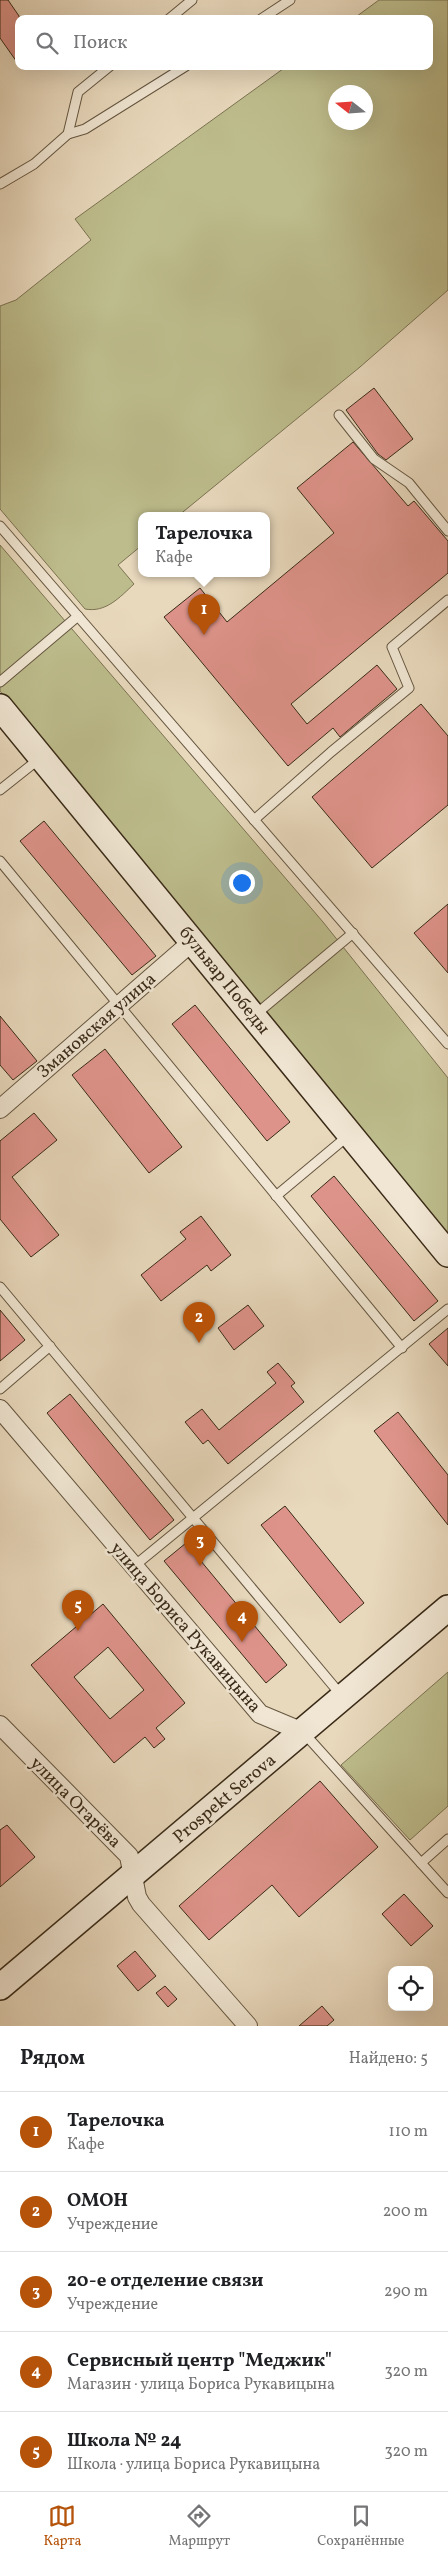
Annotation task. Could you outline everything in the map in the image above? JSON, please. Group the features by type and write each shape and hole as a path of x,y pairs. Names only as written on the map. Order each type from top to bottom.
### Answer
{"street":[{"name":"бульвар Победы","path":"0,707 448,1254"},
{"name":"Змановская улица","path":"0,1109 119,1003 193,942"},
{"name":"улица Бориса Рукавицына","path":"0,1409 260,1714 303,1732"},
{"name":"Prospekt Serova","path":"0,1987 448,1608"},
{"name":"улица Огарёва","path":"0,1726 78,1806 122,1847 128,1856 141,1904 248,2026"}],"lane":[{"path":"174,15 192,0"},
{"path":"267,15 290,0"},
{"path":"68,134 78,92 105,70"},
{"path":"0,184 34,164 68,134 85,129 180,70"},
{"path":"339,415 374,459 409,483 448,531"},
{"path":"0,526 448,1044"},
{"path":"254,820 331,752 409,688 392,647 448,600"},
{"path":"0,682 78,616"},
{"path":"0,790 41,757"},
{"path":"0,861 402,1348"},
{"path":"254,1015 353,934"},
{"path":"276,1196 350,1134"},
{"path":"0,1287 343,1697"},
{"path":"133,1567 448,1309"},
{"path":"0,1389 50,1346"},
{"name":"улица Бориса Рукавицына","path":"303,1732 448,1893"},
{"path":"421,1863 448,1839"}],"shaded area":[{"path":"379,0 448,0 448,290 360,367 183,512 138,512 138,548 118,565 134,584 112,603 93,610 85,609 0,509 0,306 16,300 91,240 75,219 281,70 433,70 433,15 358,15"},
{"path":"0,545 323,922 448,1078 448,1243 0,691"},
{"path":"448,1672 448,1806 410,1840 341,1765"}],"building":[{"path":"0,0 8,0 18,15 15,15 15,59 0,38"},
{"path":"374,388 413,439 386,460 378,454 346,410"},
{"path":"353,442 408,506 414,501 448,541 448,573 291,704 307,724 377,665 397,689 340,737 333,728 288,766 164,617 200,588 227,622 334,533 297,488"},
{"path":"421,704 448,736 448,805 372,868 312,797"},
{"path":"44,821 156,956 132,975 20,841"},
{"path":"448,904 448,973 414,933"},
{"path":"195,1005 290,1122 267,1141 172,1024"},
{"path":"0,1016 37,1061 13,1080 0,1065"},
{"path":"105,1049 182,1147 149,1173 72,1075"},
{"path":"34,1113 57,1140 12,1177 59,1235 31,1257 0,1219 0,1141"},
{"path":"334,1176 438,1301 414,1321 311,1196"},
{"path":"201,1216 231,1255 211,1271 207,1265 161,1301 141,1275 186,1239 180,1232"},
{"path":"248,1305 264,1326 234,1350 218,1328"},
{"path":"0,1310 25,1340 0,1361"},
{"path":"448,1328 448,1366 429,1344"},
{"path":"278,1363 295,1383 291,1386 304,1402 228,1464 208,1440 203,1444 185,1422 202,1409 219,1430 276,1383 267,1372"},
{"path":"70,1394 174,1520 150,1540 47,1413"},
{"path":"398,1412 448,1475 448,1525 374,1431"},
{"path":"285,1506 364,1603 340,1623 261,1525"},
{"path":"186,1543 287,1665 266,1683 164,1561"},
{"path":"103,1604 185,1703 156,1728 165,1739 154,1748 145,1737 114,1763 31,1665","holes":["108,1647 144,1690 110,1719 74,1677"]},
{"path":"320,1781 378,1847 299,1917 272,1885 209,1940 179,1906"},
{"path":"7,1825 35,1857 0,1887 0,1830"},
{"path":"404,1894 433,1926 411,1946 382,1914"},
{"path":"135,1951 156,1976 138,1991 117,1966"},
{"path":"165,1986 177,1999 168,2007 156,1993"},
{"path":"322,2006 334,2020 327,2026 299,2026"}],"place":[{"name":"Тарелочка","path":"204,635"},
{"name":"ОМОН","path":"199,1343"},
{"name":"20-е отделение связи","path":"200,1566"},
{"name":"Школа № 24","path":"78,1631"},
{"name":"Сервисный центр \"Меджик\"","path":"242,1642"}]}
